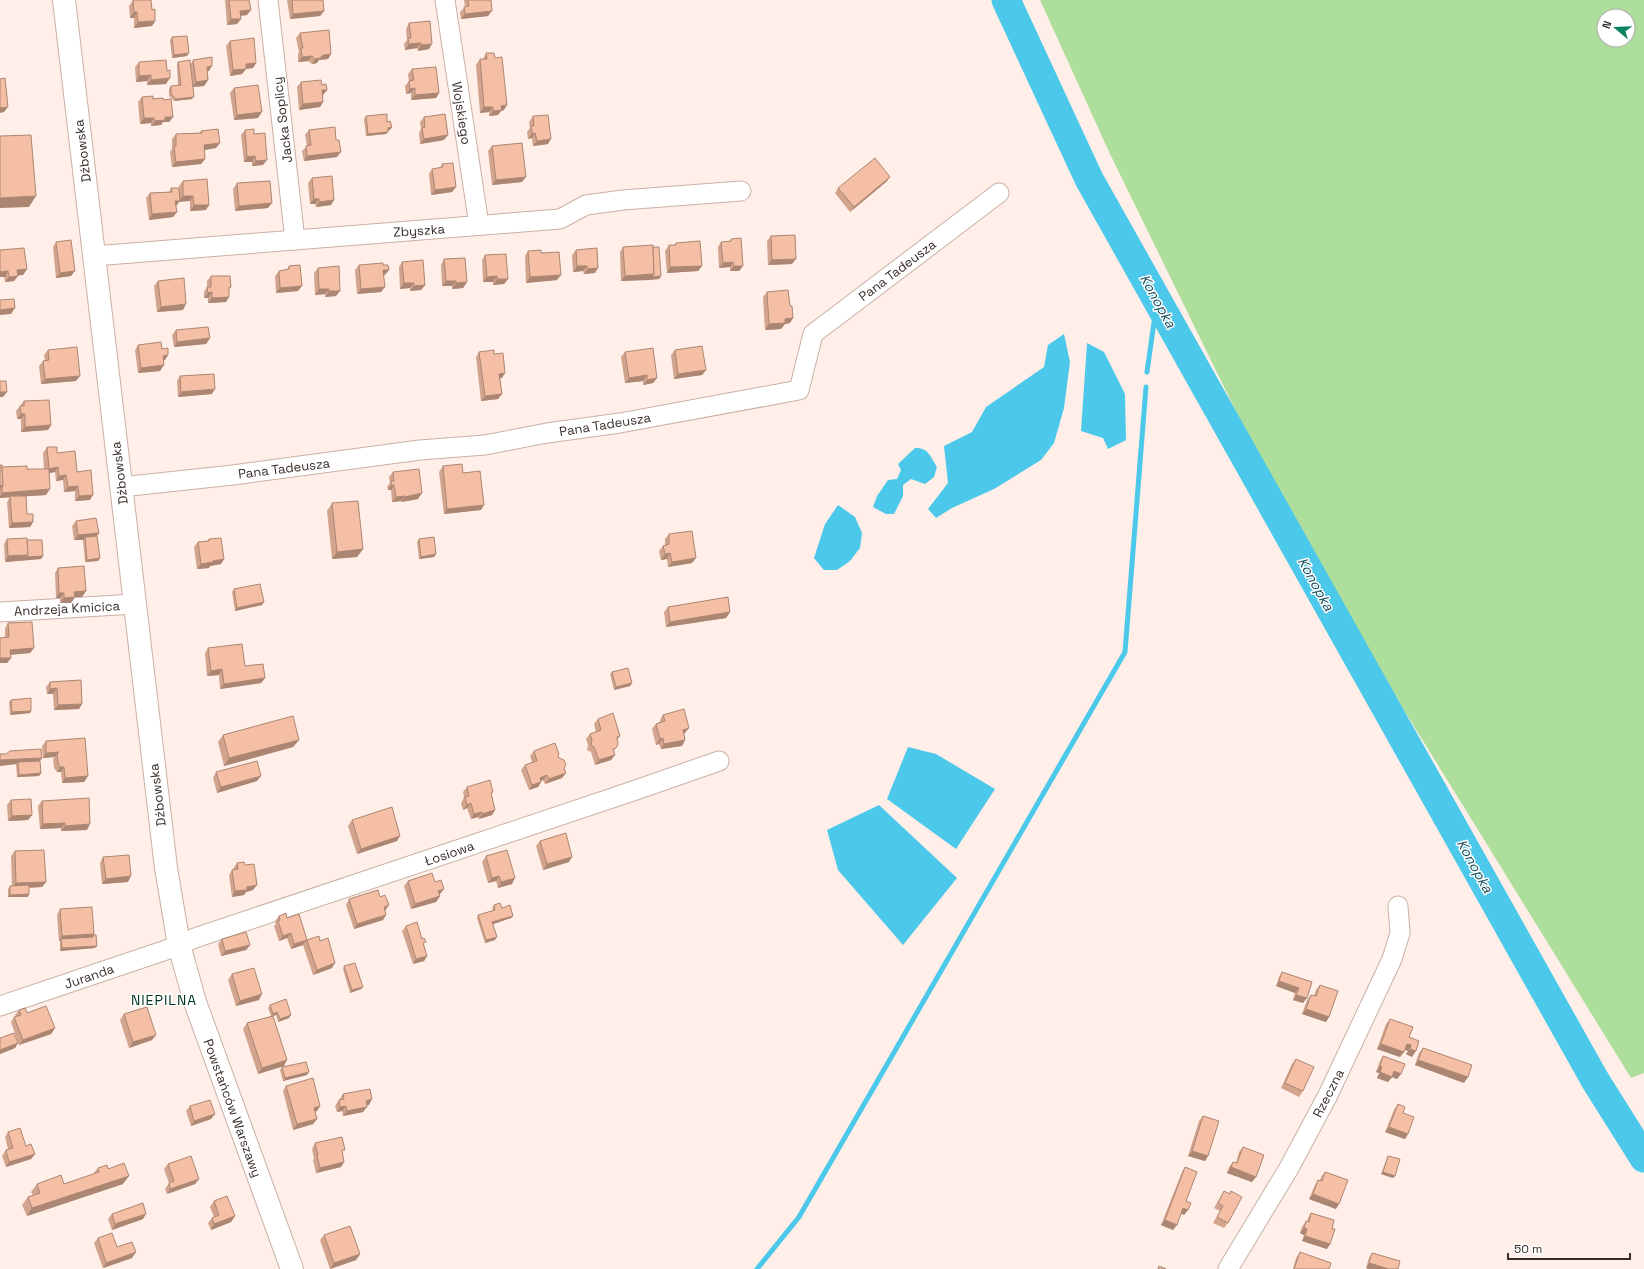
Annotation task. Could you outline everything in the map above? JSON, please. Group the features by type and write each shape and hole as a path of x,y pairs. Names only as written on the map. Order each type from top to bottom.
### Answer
{"main road":[{"name":"Dźbowska","path":"64,0 166,868 179,945"},
{"name":"Powstańców Warszawy","path":"179,945 195,1002 292,1269"}],"street":[{"name":"Jacka Soplicy","path":"268,0 295,240"},
{"name":"Wojskiego","path":"445,0 479,225"},
{"name":"Zbyszka","path":"94,256 560,218 586,205 623,200 741,191"},
{"name":"Pana Tadeusza","path":"121,487 234,475 420,450 485,445 547,433 620,423 799,390 813,334 999,193"},
{"name":"Andrzeja Kmicica","path":"0,612 135,604"},
{"name":"Łosiowa","path":"179,945 195,938 719,761"},
{"name":"Rzeczna","path":"1228,1269 1289,1168 1328,1095 1392,959 1400,933 1398,906"},
{"name":"Juranda","path":"0,1006 179,945"}],"green space":[{"path":"1040,0 1644,0 1644,1073 1631,1078 1404,710 1271,483 1110,154"}],"water":[{"path":"1064,334 1070,362 1064,408 1054,443 1041,460 994,489 952,508 936,518 928,509 948,483 944,446 972,432 986,407 1044,367 1048,345"},
{"path":"1087,343 1104,352 1125,394 1126,440 1108,449 1103,438 1081,431"},
{"path":"915,448 923,449 931,456 937,467 934,477 925,484 911,479 903,485 903,496 894,514 886,514 873,507 877,496 888,480 897,479 901,470 898,464"},
{"path":"838,505 855,517 862,533 860,548 850,561 837,570 824,570 814,558 825,524"},
{"path":"908,747 936,754 995,789 956,849 887,799"},
{"path":"879,805 957,878 903,945 838,870 827,830"}],"building":[{"path":"133,0 151,0 152,10 155,9 155,21 138,22 137,12 134,12"},
{"path":"229,0 249,0 251,10 240,11 241,19 231,19"},
{"path":"292,0 323,0 324,11 293,14"},
{"path":"468,0 491,0 492,11 465,14 464,7 469,6"},
{"path":"430,21 432,44 409,44 408,38 411,38 409,23"},
{"path":"329,30 331,54 323,55 320,58 315,59 312,56 302,57 301,48 303,48 300,33"},
{"path":"187,36 189,53 174,55 172,37"},
{"path":"254,38 256,63 246,64 246,69 233,70 230,41"},
{"path":"486,53 494,53 495,58 502,57 507,105 501,106 502,110 493,111 493,107 484,107 480,59 487,59"},
{"path":"212,57 212,66 207,67 208,80 196,82 193,60"},
{"path":"166,60 167,71 170,70 170,78 151,80 151,75 139,76 139,62"},
{"path":"190,60 194,97 176,99 171,94 171,86 181,85 178,62"},
{"path":"436,67 439,93 415,95 415,88 410,89 409,81 414,80 412,69"},
{"path":"5,78 8,107 0,108 0,79"},
{"path":"321,80 322,85 326,84 327,90 322,90 323,102 303,104 301,82"},
{"path":"258,85 262,112 237,115 234,88"},
{"path":"153,96 153,99 171,99 173,117 165,117 165,120 155,121 154,118 144,118 142,97"},
{"path":"387,114 387,122 390,121 392,127 388,128 388,132 368,134 366,116"},
{"path":"445,114 448,135 424,139 422,128 425,127 424,117"},
{"path":"548,115 551,139 537,141 535,133 532,134 531,126 534,126 533,116"},
{"path":"335,127 336,140 339,140 341,152 307,156 306,146 311,145 309,130"},
{"path":"218,129 220,143 204,145 205,159 176,162 174,147 176,146 176,134 202,133 201,131"},
{"path":"254,129 254,134 265,133 267,160 256,161 255,156 247,157 245,130"},
{"path":"31,135 36,196 0,198 0,136"},
{"path":"522,143 526,177 496,180 492,146"},
{"path":"875,158 890,177 854,207 838,188"},
{"path":"453,163 456,187 435,190 432,169 443,167 442,164"},
{"path":"332,176 334,200 319,202 319,199 314,199 312,178"},
{"path":"207,179 209,205 194,205 193,196 183,196 183,181"},
{"path":"270,181 272,203 239,206 237,183"},
{"path":"171,188 179,188 180,201 175,201 177,212 152,214 150,193 172,192"},
{"path":"795,235 796,259 772,260 771,236"},
{"path":"741,238 743,266 734,266 733,262 723,263 721,242"},
{"path":"71,240 75,271 60,273 56,242"},
{"path":"700,241 702,266 670,267 669,245"},
{"path":"653,245 654,274 625,276 623,247"},
{"path":"653,247 659,247 661,276 652,277 654,274"},
{"path":"24,248 27,269 17,270 18,276 9,277 8,271 0,272 0,250"},
{"path":"597,248 598,268 588,269 587,266 577,266 576,250"},
{"path":"541,250 541,253 559,252 561,275 530,277 528,251"},
{"path":"506,254 508,279 497,279 497,276 487,277 485,255"},
{"path":"465,258 467,282 456,283 456,281 446,281 444,259"},
{"path":"423,260 425,285 414,286 414,283 404,283 402,262"},
{"path":"383,263 383,265 388,265 389,270 383,270 385,287 361,289 359,265"},
{"path":"300,265 302,286 280,288 279,271 289,269 289,266"},
{"path":"339,266 340,291 319,289 318,268"},
{"path":"211,276 230,276 231,287 229,287 229,297 212,298 212,292 208,293 207,287 211,287"},
{"path":"184,278 186,304 161,307 158,281"},
{"path":"788,290 793,318 785,319 785,323 769,324 767,292"},
{"path":"14,299 15,308 0,310 0,300"},
{"path":"208,327 210,338 177,342 176,330"},
{"path":"161,342 162,349 168,348 168,355 163,356 164,365 141,368 138,345"},
{"path":"702,346 706,370 678,374 675,350"},
{"path":"77,347 80,376 45,379 43,361 49,360 48,350"},
{"path":"653,348 657,378 647,380 647,375 629,378 625,352"},
{"path":"494,350 494,354 503,353 505,373 499,374 502,394 485,396 479,352"},
{"path":"214,374 215,389 181,392 180,376"},
{"path":"0,381 6,381 7,392 0,392"},
{"path":"49,400 51,425 25,427 25,414 21,414 20,406 24,406 24,401"},
{"path":"47,447 57,447 57,453 75,451 77,472 91,470 93,495 79,496 78,486 68,487 66,475 59,476 58,467 49,469"},
{"path":"462,464 463,473 480,471 484,505 447,509 443,466"},
{"path":"0,465 2,465 3,485 0,486"},
{"path":"27,466 27,469 49,469 50,489 2,493 2,467"},
{"path":"419,469 422,493 405,497 396,497 394,485 391,485 391,481 394,481 393,472"},
{"path":"10,496 26,496 27,514 33,514 33,522 12,523"},
{"path":"358,501 363,549 337,552 332,503"},
{"path":"96,518 99,533 78,535 76,521"},
{"path":"692,531 696,558 672,562 670,553 665,554 663,546 669,544 669,534"},
{"path":"97,536 100,558 87,560 85,537"},
{"path":"434,537 436,554 421,557 419,539"},
{"path":"27,538 28,555 8,556 7,539"},
{"path":"221,538 224,559 201,564 198,542"},
{"path":"27,540 42,540 43,556 26,557 28,555"},
{"path":"84,566 86,591 74,592 75,597 64,598 64,593 59,593 58,568"},
{"path":"260,584 264,602 237,608 234,589"},
{"path":"728,597 730,612 670,622 668,607"},
{"path":"32,622 34,648 10,650 11,658 0,658 0,638 9,637 8,623"},
{"path":"242,644 245,666 263,664 265,678 224,684 222,669 211,671 208,648"},
{"path":"628,668 632,683 616,687 612,672"},
{"path":"81,680 82,704 58,705 57,688 50,689 50,682"},
{"path":"31,698 31,711 12,712 11,700"},
{"path":"684,709 689,728 683,730 685,740 664,744 663,738 660,739 656,724 665,721 663,715"},
{"path":"613,713 620,736 617,737 618,744 616,748 613,749 615,755 599,760 594,747 591,745 592,740 590,734 601,730 598,719"},
{"path":"293,716 299,740 229,758 223,735"},
{"path":"85,738 88,776 65,778 64,767 60,767 58,763 57,754 59,752 46,753 46,741"},
{"path":"555,743 559,758 564,760 566,765 564,768 566,773 549,779 547,775 540,778 541,782 532,785 525,765 537,761 534,751"},
{"path":"41,749 42,758 0,760 0,754 6,754 10,751"},
{"path":"40,761 41,773 19,775 18,762"},
{"path":"257,761 261,776 221,787 216,772"},
{"path":"490,780 495,810 482,814 482,812 474,814 471,803 467,805 465,797 469,796 467,787"},
{"path":"89,798 90,824 65,826 65,823 43,824 42,801"},
{"path":"31,799 32,815 12,816 11,800"},
{"path":"392,807 400,836 361,849 352,820"},
{"path":"566,833 572,857 547,864 540,841"},
{"path":"44,850 46,882 16,883 15,851"},
{"path":"507,850 515,878 501,882 499,876 492,878 486,856"},
{"path":"129,855 131,876 106,879 103,857"},
{"path":"244,862 245,865 254,864 257,885 247,887 247,890 235,891 232,870 238,869 237,863"},
{"path":"432,873 435,882 441,880 444,889 438,891 440,896 415,904 408,881"},
{"path":"29,885 29,894 10,895 10,886"},
{"path":"378,890 380,897 385,895 389,905 384,907 386,915 357,924 349,899"},
{"path":"500,903 502,908 510,905 513,916 492,922 497,937 486,940 478,915 495,910 494,905"},
{"path":"92,907 94,934 62,936 60,909"},
{"path":"286,913 287,918 299,914 307,940 294,944 291,933 283,936 278,921 280,920 279,916"},
{"path":"417,922 422,939 424,938 426,942 423,943 427,956 416,959 406,926"},
{"path":"246,932 250,945 225,951 222,939"},
{"path":"93,935 96,935 97,946 62,948 61,939 93,937"},
{"path":"319,936 320,941 328,938 335,963 317,970 307,940"},
{"path":"355,963 363,987 352,990 344,966"},
{"path":"254,968 262,994 240,1001 232,974"},
{"path":"1282,972 1312,982 1307,998 1296,995 1299,988 1279,981"},
{"path":"1320,985 1338,991 1329,1017 1306,1009 1311,995 1316,996"},
{"path":"286,999 291,1015 280,1019 277,1012 273,1014 270,1005"},
{"path":"46,1006 55,1028 23,1040 14,1017 21,1015 19,1010 25,1008 27,1013"},
{"path":"147,1007 156,1035 133,1042 124,1014"},
{"path":"273,1016 287,1060 262,1068 247,1023"},
{"path":"1390,1019 1413,1027 1409,1037 1419,1041 1416,1051 1410,1049 1411,1045 1407,1044 1404,1052 1381,1044"},
{"path":"14,1033 18,1043 0,1050 0,1038"},
{"path":"1423,1048 1472,1065 1468,1077 1418,1060"},
{"path":"1383,1056 1405,1064 1401,1074 1394,1071 1392,1077 1380,1072"},
{"path":"1296,1059 1314,1067 1303,1091 1285,1083"},
{"path":"306,1062 309,1072 285,1078 282,1067"},
{"path":"313,1078 320,1106 314,1108 317,1119 297,1124 286,1086"},
{"path":"370,1089 372,1099 366,1101 367,1107 347,1111 346,1106 340,1107 339,1100 344,1099 343,1094"},
{"path":"210,1100 215,1114 194,1121 190,1106"},
{"path":"1398,1104 1405,1107 1403,1113 1414,1117 1408,1134 1389,1127"},
{"path":"1203,1116 1219,1121 1208,1156 1192,1151"},
{"path":"20,1128 26,1146 31,1144 35,1154 9,1162 6,1150 13,1148 8,1132"},
{"path":"342,1137 345,1150 342,1150 344,1162 320,1168 315,1143"},
{"path":"1243,1147 1264,1155 1256,1177 1231,1167 1233,1162 1237,1163"},
{"path":"191,1156 199,1179 170,1189 169,1183 174,1181 168,1164"},
{"path":"1388,1156 1400,1159 1395,1176 1383,1172"},
{"path":"124,1163 129,1176 32,1208 28,1197 40,1193 37,1184 61,1175 64,1184 99,1172 98,1168 107,1165 108,1169"},
{"path":"1185,1167 1197,1172 1186,1201 1191,1203 1188,1210 1183,1208 1177,1225 1165,1220"},
{"path":"1325,1172 1348,1180 1339,1204 1313,1194 1318,1180 1322,1181"},
{"path":"1224,1191 1230,1194 1231,1191 1242,1197 1228,1223 1217,1217 1223,1206 1218,1203"},
{"path":"227,1196 235,1216 214,1224 212,1218 219,1215 214,1201"},
{"path":"143,1203 146,1214 115,1224 112,1214"},
{"path":"1311,1213 1334,1220 1332,1229 1335,1229 1330,1244 1305,1236 1307,1229 1304,1228 1306,1221 1309,1222"},
{"path":"350,1226 360,1254 334,1263 324,1235"},
{"path":"112,1233 117,1247 132,1242 136,1252 106,1263 98,1238"},
{"path":"1300,1252 1331,1263 1329,1269 1294,1269"},
{"path":"1372,1253 1400,1261 1398,1269 1389,1269 1369,1263"},
{"path":"1159,1266 1166,1269 1158,1269"}],"waterway":[{"name":"Konopka","path":"1006,0 1089,179 1595,1080 1644,1158"},
{"path":"1147,372 1157,301"},
{"path":"757,1269 799,1217 1125,652 1146,387"}],"district":[{"name":"NIEPILNA","path":"164,1000"}]}
